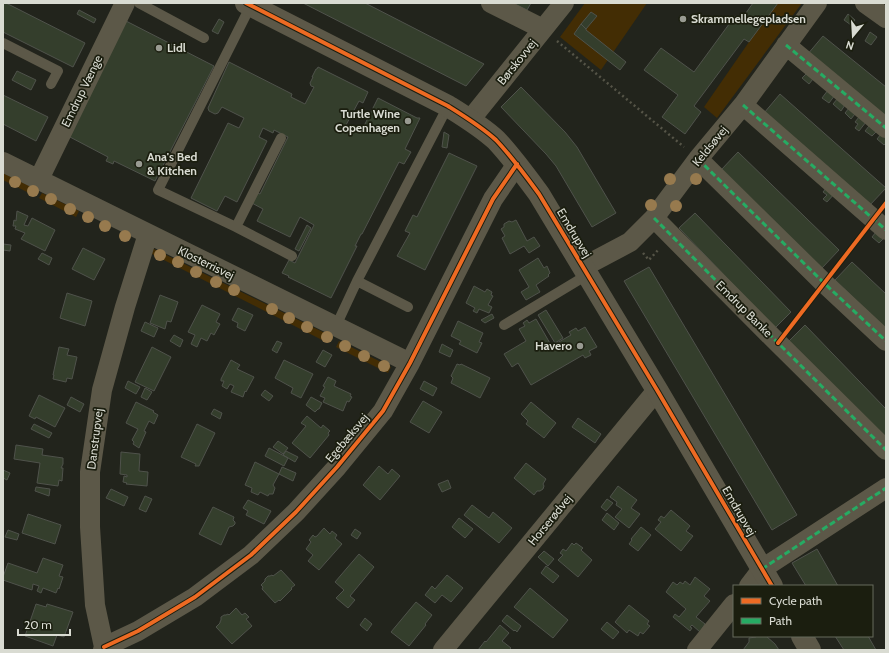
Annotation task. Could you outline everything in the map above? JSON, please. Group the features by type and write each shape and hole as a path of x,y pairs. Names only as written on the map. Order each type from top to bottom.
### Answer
{"street":[{"name":"Emdrup Vænge","path":"39,180 125,3"},
{"path":"491,3 543,29"},
{"name":"Børskovvej","path":"470,120 564,3"},
{"name":"Keldsøvej","path":"585,271 630,242 654,218 698,159 743,105 817,3"},
{"path":"865,3 886,18"},
{"name":"Emdrupvej","path":"249,4 448,106 470,120 495,140 517,164 539,194 657,390 767,578"},
{"path":"786,45 886,128"},
{"path":"743,105 886,230"},
{"path":"698,159 824,283 886,341"},
{"name":"Klosterrisvej","path":"3,162 410,363"},
{"name":"Egebæksvej","path":"103,648 138,631 196,597 251,555 296,512 342,461 383,411 410,363 493,199 517,164"},
{"name":"Emdrup Banke","path":"654,218 886,450"},
{"name":"Danstrupvej","path":"103,648 95,605 90,527 90,472 102,390 124,307 148,234"},
{"name":"Horserødvej","path":"443,650 657,390"},
{"path":"751,585 767,578 886,488"},
{"path":"697,650 733,605"},
{"path":"803,637 810,650"}],"lane":[{"path":"139,3 204,38"},
{"path":"249,4 158,190 236,227 292,256"},
{"path":"3,43 58,70 51,84"},
{"path":"336,326 357,281 448,106"},
{"path":"236,227 281,138"},
{"path":"504,325 585,271"},
{"path":"357,281 408,307"}],"path":[{"path":"543,29 698,159"}],"shaded area":[{"path":"585,3 647,3 601,70 560,37"},
{"path":"776,3 802,3 717,118 704,107"},
{"path":"3,173 36,189 33,195 3,180"},
{"path":"42,193 79,211 76,217 39,198"},
{"path":"154,249 331,336 328,343 148,252"},
{"path":"339,341 391,367 388,373 336,347"}],"building":[{"path":"3,3 6,3 85,43 73,67 3,32"},
{"path":"303,3 365,3 484,64 466,86"},
{"path":"513,3 531,3 527,10"},
{"path":"753,3 778,3 749,42 744,39 694,106 701,112 685,134 662,117 678,95 644,70 661,48 694,72 735,16 741,20"},
{"path":"79,10 96,19 94,23 77,14"},
{"path":"591,12 597,16 586,29 581,24"},
{"path":"848,14 855,20 851,25 844,20"},
{"path":"219,19 224,22 218,34 212,31"},
{"path":"126,21 214,66 155,181 114,161 113,164 106,161 108,157 68,136"},
{"path":"581,24 586,30 626,62 620,70 574,34"},
{"path":"870,32 877,37 871,45 865,41"},
{"path":"823,36 886,87 886,120 807,55"},
{"path":"229,62 292,94 291,97 305,104 314,87 311,86 310,83 318,67 368,92 363,103 359,101 346,125 361,132 378,98 417,118 420,118 405,149 411,152 404,164 399,162 355,246 357,246 331,298 282,273 289,260 295,263 314,225 300,217 290,237 257,221 263,209 250,202 255,192 260,194 288,137 274,130 273,133 263,128 259,137 267,141 237,202 225,196 217,211 191,198 228,123 239,128 244,118 222,107 218,113 215,114 209,111 208,108"},
{"path":"17,71 36,80 31,90 12,80"},
{"path":"806,74 813,79 809,84 802,78"},
{"path":"521,87 565,132 577,147 616,213 592,227 556,166 501,107"},
{"path":"828,90 835,95 829,103 822,98"},
{"path":"780,94 886,188 869,206 764,113"},
{"path":"3,95 48,117 36,141 3,124"},
{"path":"838,98 845,105 841,111 833,104"},
{"path":"849,108 855,114 851,119 845,113"},
{"path":"859,117 866,122 859,131 855,128 858,124 855,122"},
{"path":"869,126 876,132 872,136 865,131"},
{"path":"444,132 449,135 447,148 442,147"},
{"path":"881,134 886,138 886,143 884,145 877,139"},
{"path":"738,152 839,250 822,268 721,170"},
{"path":"449,153 477,166 425,270 397,256 410,233 405,231 413,215 417,217"},
{"path":"827,187 835,193 827,202 823,199 827,195 823,192"},
{"path":"17,211 28,216 24,225 28,226 32,218 55,230 45,251 21,239 25,233 15,229 16,226 13,226 14,220 16,221"},
{"path":"695,213 791,312 775,328 679,228"},
{"path":"516,220 527,241 534,237 540,246 529,253 524,246 510,254 502,238 505,236 501,229 504,227 504,224 509,221 512,222"},
{"path":"307,225 311,228 299,251 295,249"},
{"path":"876,232 884,238 879,243 872,237"},
{"path":"3,244 11,245 10,251 3,250"},
{"path":"83,248 105,259 94,280 72,269"},
{"path":"42,253 52,258 49,265 38,259"},
{"path":"538,258 544,268 547,266 550,273 548,275 549,276 536,285 540,292 526,300 521,292 529,287 519,270"},
{"path":"852,262 886,294 886,329 835,280"},
{"path":"649,267 797,515 772,530 624,281"},
{"path":"474,286 485,292 487,289 492,292 491,295 493,296 488,305 492,307 489,313 479,309 477,313 473,311 475,308 466,303"},
{"path":"67,293 92,301 85,326 60,318"},
{"path":"160,295 178,302 171,322 167,321 165,329 150,323"},
{"path":"202,305 220,314 216,322 220,324 214,335 211,333 207,341 201,338 197,347 191,344 195,335 188,332"},
{"path":"238,308 253,315 245,331 237,327 238,323 232,320"},
{"path":"546,310 563,338 555,343 538,315"},
{"path":"492,314 494,318 485,323 481,320"},
{"path":"536,319 551,345 571,335 569,332 576,328 578,331 585,327 597,347 589,351 591,355 585,358 583,355 531,385 518,363 512,367 504,354 526,341 519,329 525,326 523,323 527,320 529,323"},
{"path":"458,321 483,333 479,342 482,343 477,353 459,344 461,341 451,336"},
{"path":"145,322 158,328 154,337 141,331"},
{"path":"805,325 886,409 886,443 788,342"},
{"path":"174,335 183,340 180,347 170,341"},
{"path":"277,341 282,343 277,353 272,350"},
{"path":"442,344 453,350 450,357 439,352"},
{"path":"59,347 69,349 67,355 77,357 72,379 67,378 66,382 53,379"},
{"path":"152,347 171,357 154,391 135,382"},
{"path":"323,350 332,355 325,367 316,362"},
{"path":"231,360 240,365 237,369 254,377 243,397 231,392 234,386 230,384 227,389 222,386 224,381 221,381 221,379"},
{"path":"284,360 313,374 301,398 291,393 293,388 275,378"},
{"path":"457,364 461,364 490,378 480,398 451,383 453,378 451,376"},
{"path":"328,377 336,381 334,386 351,394 350,396 352,397 349,402 347,401 343,411 323,402 325,398 320,396"},
{"path":"128,381 140,387 136,394 125,388"},
{"path":"424,381 437,388 433,396 420,389"},
{"path":"145,388 152,392 147,400 141,397"},
{"path":"265,390 273,396 269,401 261,395"},
{"path":"39,395 65,408 55,427 36,417 35,419 29,416"},
{"path":"71,397 84,404 80,412 67,405"},
{"path":"311,397 322,403 319,409 315,412 306,405"},
{"path":"423,401 442,412 429,433 410,422"},
{"path":"136,402 154,411 153,412 158,415 154,424 149,421 144,431 146,432 139,448 133,444 134,442 132,440 138,429 126,423"},
{"path":"531,402 556,423 544,438 526,424 528,421 521,414"},
{"path":"214,409 222,413 220,419 211,414"},
{"path":"307,416 321,428 323,425 330,431 328,433 329,435 310,458 292,443 306,426 301,423"},
{"path":"578,418 601,434 595,443 572,427"},
{"path":"34,424 52,433 49,438 31,429"},
{"path":"197,424 215,433 199,466 195,466 196,464 181,457"},
{"path":"278,441 288,448 283,454 273,447"},
{"path":"16,445 43,449 42,455 63,458 61,468 63,468 62,481 59,480 58,486 37,483 40,463 14,459"},
{"path":"269,448 288,458 284,466 265,456"},
{"path":"286,451 298,457 295,462 283,455"},
{"path":"121,452 140,454 139,471 148,472 147,486 126,484 127,483 123,482 124,476 127,477 127,475 120,474"},
{"path":"255,462 279,474 273,485 275,488 273,494 269,494 268,496 260,492 258,495 251,492 252,488 245,485"},
{"path":"526,463 546,479 543,484 543,489 537,491 534,495 514,478"},
{"path":"379,466 388,474 392,469 400,476 380,500 363,485"},
{"path":"282,467 296,473 293,481 279,474"},
{"path":"3,470 10,473 7,480 3,478"},
{"path":"448,480 451,488 442,492 438,484"},
{"path":"618,486 637,500 631,508 640,514 629,528 615,517 622,509 616,505 617,502 610,497"},
{"path":"36,487 50,489 49,496 35,491"},
{"path":"111,489 128,497 124,506 106,498"},
{"path":"145,496 152,499 146,512 139,509"},
{"path":"607,499 613,503 606,511 601,507"},
{"path":"248,500 271,511 264,524 246,515 248,511 243,508"},
{"path":"472,505 489,518 493,512 512,528 499,543 464,515"},
{"path":"213,507 234,517 233,520 235,524 229,527 221,545 199,534"},
{"path":"671,510 690,526 686,531 693,536 681,551 655,529 661,522 658,520 661,516 664,518"},
{"path":"607,513 619,523 614,530 602,520"},
{"path":"28,514 61,525 55,544 22,533"},
{"path":"459,518 473,529 465,538 452,527"},
{"path":"641,527 651,535 638,551 629,544 632,540 631,539"},
{"path":"324,528 330,534 332,531 337,535 335,538 342,544 319,570 308,561 313,555 306,549 311,542 309,540 313,535 315,537 317,536"},
{"path":"355,529 361,533 357,539 351,535"},
{"path":"8,530 19,534 17,540 5,537"},
{"path":"572,543 574,545 576,543 583,548 581,550 592,560 578,577 558,560 563,555 560,553 563,549 566,551"},
{"path":"817,549 837,585 805,585 792,563"},
{"path":"544,551 554,559 548,566 538,557"},
{"path":"359,554 374,567 350,596 355,600 348,608 336,598 344,590 335,582"},
{"path":"43,558 63,565 59,576 63,577 56,593 43,588 41,593 37,591 39,586 33,584 32,590 3,580 8,563 37,573"},
{"path":"546,566 559,576 553,583 541,573"},
{"path":"281,570 295,585 280,601 279,600 275,603 262,589 263,587 261,585 268,576 273,576"},
{"path":"447,575 463,588 451,602 442,595 435,603 425,595 432,586 435,589"},
{"path":"695,577 710,589 704,596 710,601 696,617 705,624 700,632 692,625 690,627 692,628 690,631 673,617 675,614 679,617 686,609 666,592 673,582 677,585 680,582 683,584 685,581 690,585"},
{"path":"530,588 568,620 553,638 514,607"},
{"path":"416,602 432,615 409,646 391,632"},
{"path":"36,604 46,607 47,604 73,612 64,637 57,635 53,646 25,636"},
{"path":"629,605 649,621 647,624 650,626 643,634 640,632 638,636 629,630 627,633 615,622"},
{"path":"236,608 242,615 245,613 249,617 246,619 252,626 232,644 216,627 220,623 221,617 228,614 229,615"},
{"path":"507,615 521,626 517,632 502,621"},
{"path":"365,618 372,624 367,631 360,625"},
{"path":"607,622 619,632 613,639 601,629"},
{"path":"500,625 509,633 502,641 511,648 509,650 478,650 485,641 486,642"},
{"path":"767,637 779,650 743,650 749,642 749,638"},
{"path":"836,637 869,637 876,650 844,650"}],"marked path":[{"path":"786,45 886,128"},
{"path":"743,105 886,230"},
{"path":"698,159 824,283 886,341"},
{"path":"654,218 886,450"},
{"path":"762,569 886,488"}],"cycle path":[{"path":"246,3 448,106 473,122 502,146 539,194 657,390 771,585"},
{"path":"104,647 138,631 195,597 251,555 296,512 337,467 383,411 410,363 493,199 517,164"},
{"path":"778,343 886,203"}],"place":[{"name":"Skrammellegepladsen","path":"683,19"},
{"name":"Lidl","path":"159,48"},
{"name":"Turtle Wine Copenhagen","path":"408,121"},
{"name":"Ana's Bed & Kitchen","path":"139,164"},
{"name":"Havero","path":"580,346"}]}
